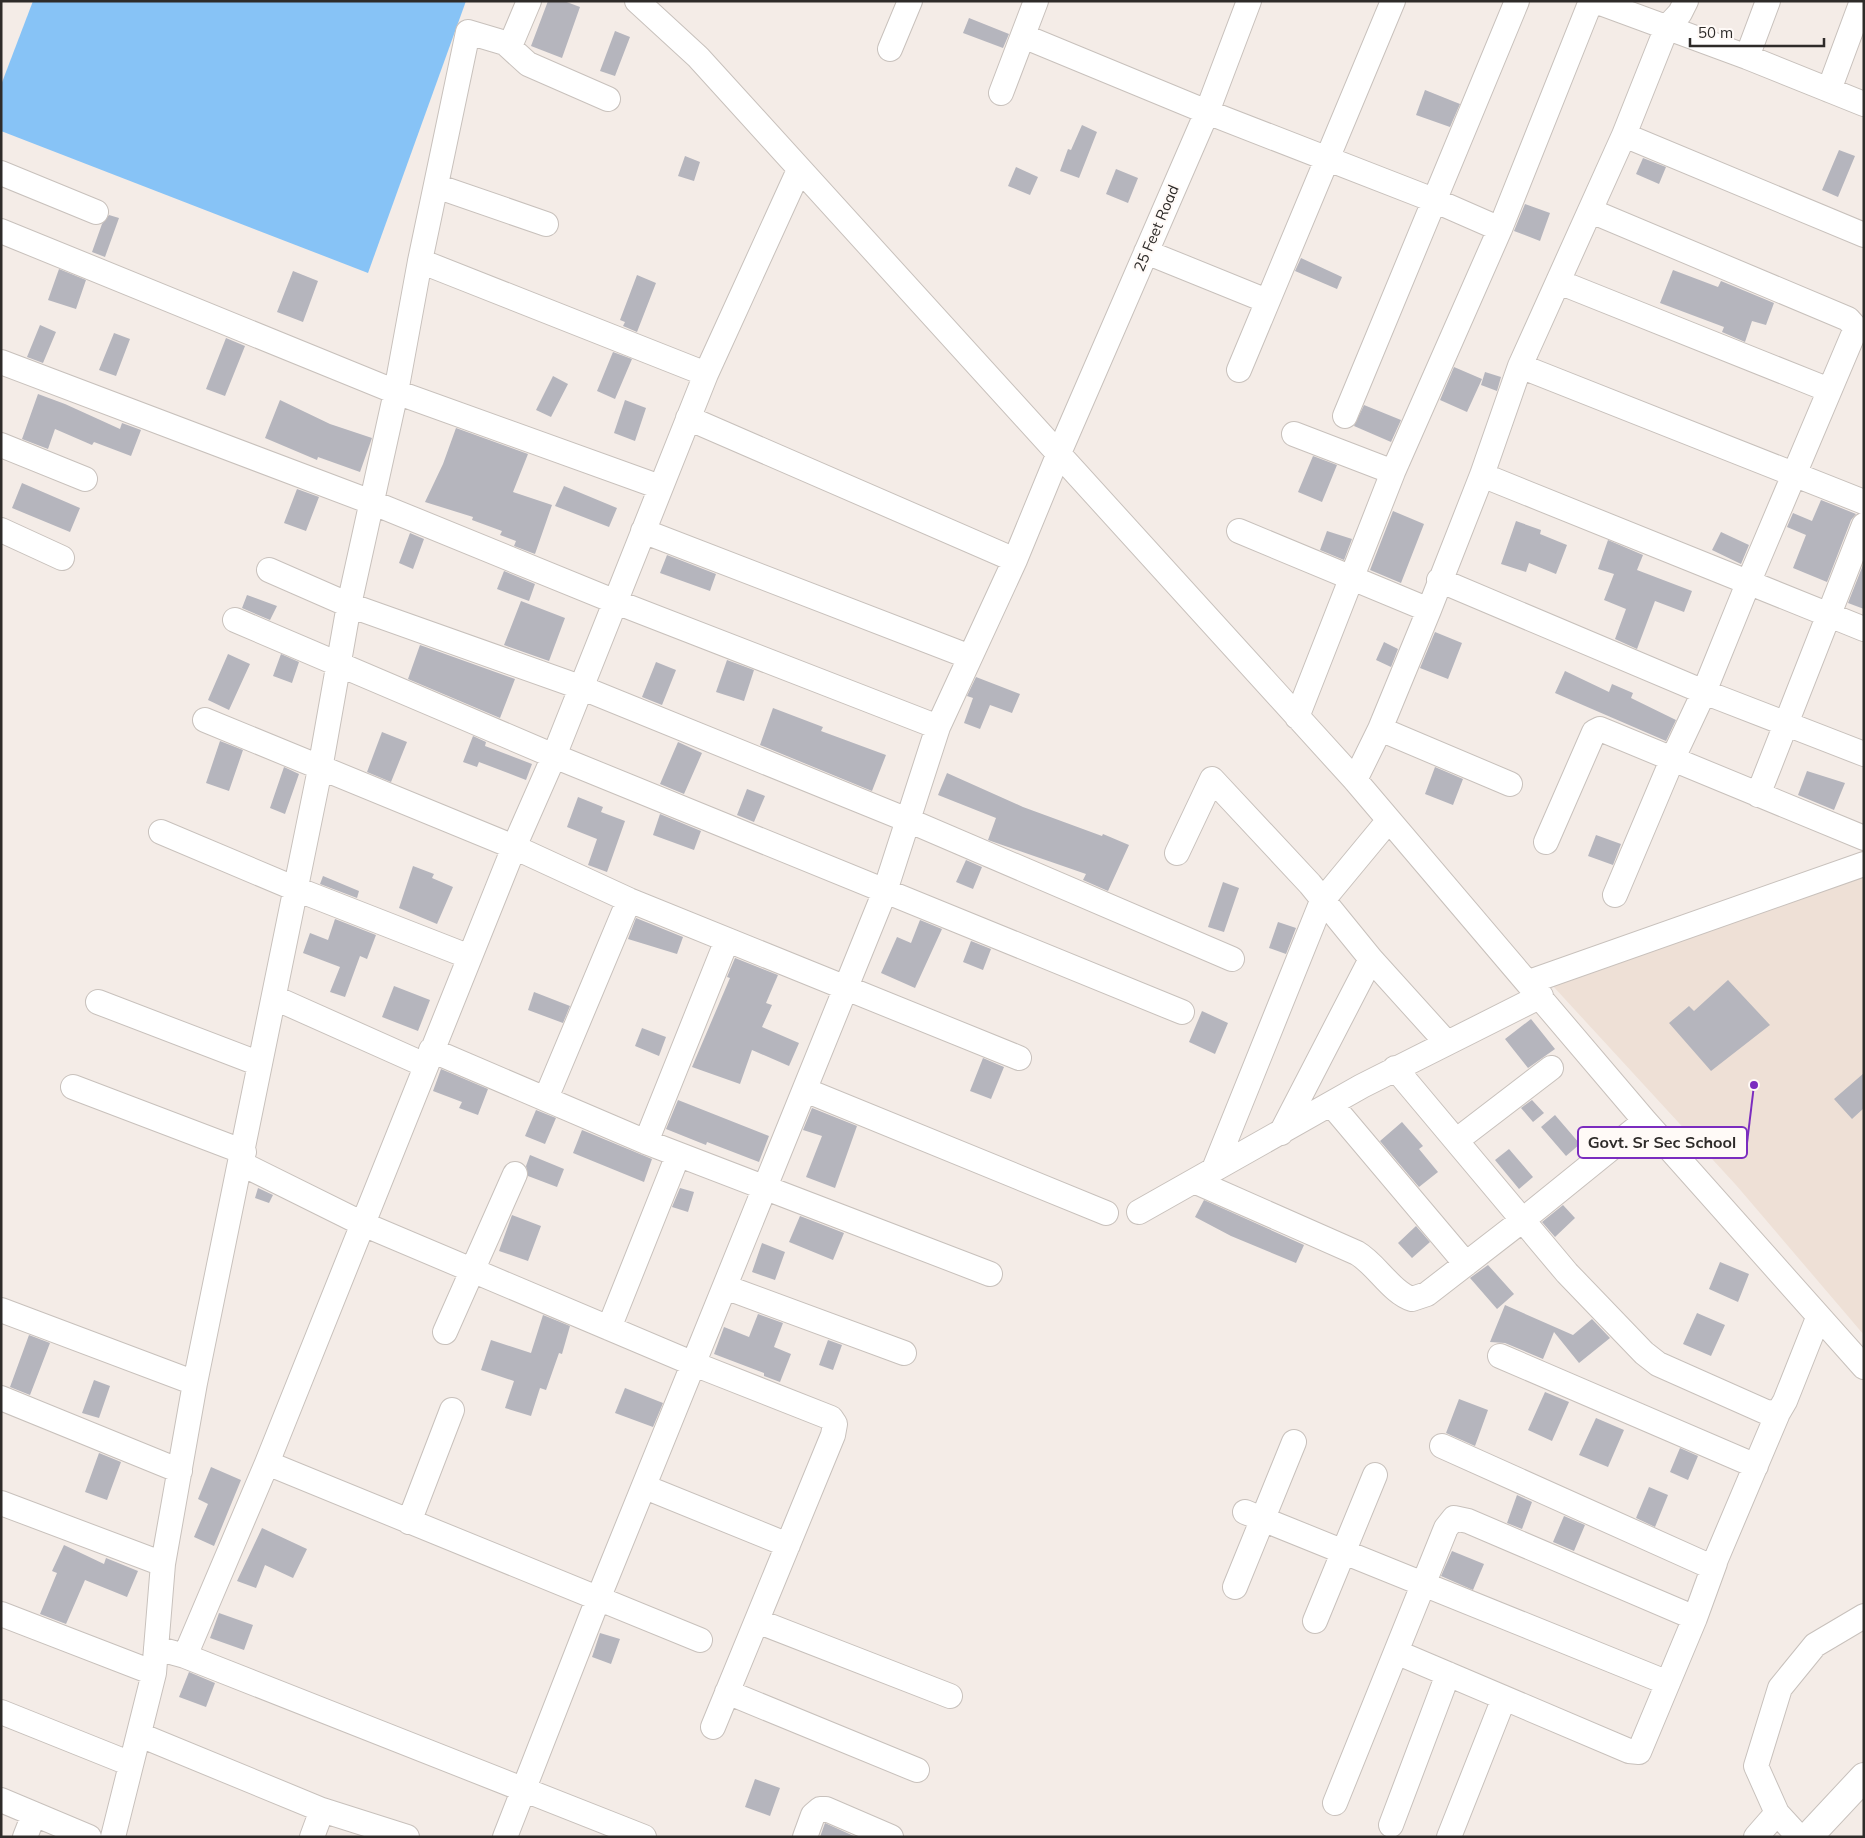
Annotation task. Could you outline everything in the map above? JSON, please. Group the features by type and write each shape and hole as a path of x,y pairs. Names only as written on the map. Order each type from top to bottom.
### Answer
{"highway":[{"path":"1808,1837 1864,1777"}],"street":[{"path":"510,46 529,1"},
{"path":"637,1 698,57 1355,780 1535,989 1645,1121 1818,1318 1864,1367"},
{"path":"890,48 910,1"},
{"path":"1001,93 1036,1"},
{"name":"25 Feet Road","path":"505,1837 598,1599 885,891 910,821 938,727 1015,560 1059,453 1207,112 1249,1"},
{"path":"1239,370 1393,1"},
{"path":"1345,416 1436,201 1517,1"},
{"path":"1297,717 1394,472 1500,229 1591,1"},
{"path":"1596,1 1747,57 1864,104"},
{"path":"1355,780 1380,729 1429,610 1438,580 1482,475 1520,366 1624,135 1667,27 1680,13 1686,1"},
{"path":"1747,57 1768,1"},
{"path":"1829,90 1862,1"},
{"path":"113,1837 154,1674 163,1564 195,1383 275,998 320,769 349,605 396,392 420,261 468,32 510,46 528,64 608,99"},
{"path":"1023,36 1207,112 1436,201 1500,229"},
{"path":"1624,135 1864,235"},
{"path":"185,1656 267,1463 428,1058 554,756 706,374 799,170"},
{"path":"1,173 96,212"},
{"path":"436,186 546,224"},
{"path":"1590,211 1848,319 1860,315"},
{"path":"1,231 396,392 660,487"},
{"path":"1146,252 1267,301"},
{"path":"420,261 706,374"},
{"path":"1559,282 1829,390"},
{"path":"1615,895 1672,760 1704,692 1794,473 1854,335 1860,315"},
{"path":"1,362 371,502 616,602 938,727"},
{"path":"1520,366 1864,502"},
{"path":"688,418 1015,560"},
{"path":"1294,434 1394,472"},
{"path":"1,445 85,479"},
{"path":"1482,475 1749,581 1864,629"},
{"path":"1758,795 1864,526"},
{"path":"1,530 62,558"},
{"path":"643,531 970,657"},
{"path":"1239,531 1429,610"},
{"path":"269,570 349,605 580,687 910,821 1232,959"},
{"path":"1438,580 1704,692 1864,754"},
{"path":"235,620 554,756 1182,1012"},
{"path":"205,720 514,848 629,900 1018,1058"},
{"path":"1380,729 1510,784"},
{"path":"1546,842 1596,729 1600,729 1864,838"},
{"path":"1177,853 1212,778 1310,884 1322,901 1446,1042"},
{"path":"1214,1169 1322,901 1389,820"},
{"path":"161,832 296,889 470,957"},
{"path":"1139,1212 1446,1042 1535,989 1864,864"},
{"path":"546,1098 629,900"},
{"path":"646,1142 727,940"},
{"path":"1281,1133 1372,959"},
{"path":"275,998 428,1058 546,1098 678,1155 990,1274"},
{"path":"98,1002 260,1064"},
{"path":"1396,1068 1524,1219 1567,1273 1654,1361 1766,1412 1778,1413"},
{"path":"1457,1140 1551,1068"},
{"path":"73,1087 243,1158 363,1224 694,1364 826,1415 835,1424 833,1435 713,1727"},
{"path":"805,1090 1106,1213"},
{"path":"1331,1104 1466,1264"},
{"path":"1194,1181 1357,1253 1408,1298 1416,1298 1427,1294 1466,1264 1645,1121"},
{"path":"609,1328 678,1155"},
{"path":"446,1332 515,1174"},
{"path":"725,1287 904,1353"},
{"path":"1,1310 195,1383"},
{"path":"1396,1652 1635,1752 1642,1747 1818,1318"},
{"path":"1500,1356 1756,1466"},
{"path":"1,1398 180,1471"},
{"path":"409,1522 452,1410"},
{"path":"1235,1587 1254,1515 1294,1442"},
{"path":"1442,1446 1705,1564 1716,1564"},
{"path":"267,1463 700,1640"},
{"path":"1315,1621 1375,1475"},
{"path":"645,1487 788,1545"},
{"path":"1,1503 163,1564"},
{"path":"1254,1515 1668,1683"},
{"path":"1335,1803 1450,1520 1458,1517 1695,1618"},
{"path":"1,1614 154,1674"},
{"path":"1799,1837 1777,1813 1756,1766 1780,1688 1815,1645 1864,1616"},
{"path":"756,1621 950,1696"},
{"path":"156,1648 185,1656 644,1837"},
{"path":"1391,1825 1448,1674"},
{"path":"727,1692 917,1770"},
{"path":"1449,1837 1504,1698"},
{"path":"1,1712 131,1764"},
{"path":"140,1735 322,1810 407,1837"},
{"path":"1,1800 90,1837"},
{"path":"805,1837 813,1815 820,1809 826,1809 890,1837"},
{"path":"312,1837 322,1810"},
{"path":"1756,1837 1777,1813"},
{"path":"25,1837 34,1814"}],"shaded area":[{"path":"1864,870 1864,1335 1736,1185 1552,985"}],"water":[{"path":"33,1 466,1 368,273 1,131 1,85"}],"building":[{"path":"548,1 564,1 580,7 562,58 531,46"},
{"path":"969,18 1009,34 1003,48 963,33"},
{"path":"615,31 630,37 615,76 600,71"},
{"path":"1425,90 1460,104 1450,127 1416,115"},
{"path":"1082,125 1097,132 1079,178 1060,171 1068,149 1071,150"},
{"path":"1839,150 1855,156 1838,197 1822,190"},
{"path":"685,156 700,162 694,181 678,176"},
{"path":"1643,158 1666,167 1659,184 1636,174"},
{"path":"1016,167 1038,177 1030,195 1008,186"},
{"path":"1116,169 1138,178 1128,203 1106,194"},
{"path":"1525,204 1550,213 1540,241 1514,231"},
{"path":"109,215 119,218 105,257 92,252 102,224"},
{"path":"1301,258 1342,277 1337,289 1295,271"},
{"path":"59,269 86,280 76,309 48,300"},
{"path":"1673,270 1718,287 1721,281 1774,303 1766,325 1752,321 1745,342 1722,332 1724,327 1660,303"},
{"path":"293,271 318,281 303,322 277,312"},
{"path":"637,275 656,283 637,332 623,326 625,322 620,320"},
{"path":"40,325 56,332 43,363 27,357"},
{"path":"114,333 130,339 116,376 99,370"},
{"path":"226,338 245,346 225,396 206,389"},
{"path":"613,352 632,359 615,399 597,391"},
{"path":"1454,367 1482,379 1467,412 1440,400"},
{"path":"1485,372 1501,377 1497,391 1481,385"},
{"path":"553,376 568,384 551,417 536,410"},
{"path":"38,394 120,429 122,423 141,430 131,456 94,442 92,445 55,429 48,449 22,439"},
{"path":"280,400 330,424 372,438 360,472 318,457 317,460 265,438"},
{"path":"625,400 646,408 635,441 614,433"},
{"path":"1364,405 1401,420 1391,442 1354,426"},
{"path":"456,428 528,454 513,492 552,505 535,554 514,546 516,541 500,535 502,531 472,520 473,517 425,502 443,464"},
{"path":"1313,456 1337,465 1322,502 1298,492"},
{"path":"22,483 80,508 70,532 12,508"},
{"path":"564,486 617,508 609,527 555,506"},
{"path":"297,489 319,497 306,531 284,523"},
{"path":"1821,500 1856,514 1851,520 1827,582 1793,568 1806,535 1787,527 1793,513 1812,521"},
{"path":"1393,511 1424,524 1401,583 1370,570"},
{"path":"1516,521 1541,530 1540,534 1567,545 1556,574 1529,563 1526,572 1501,564"},
{"path":"1327,531 1352,539 1344,560 1320,550"},
{"path":"1721,532 1749,545 1741,564 1712,550"},
{"path":"410,533 424,539 413,569 399,563"},
{"path":"1608,540 1643,555 1637,570 1692,591 1684,612 1655,601 1637,649 1615,639 1626,609 1604,600 1614,574 1598,569"},
{"path":"667,555 716,574 710,591 660,573"},
{"path":"1864,565 1864,609 1848,603"},
{"path":"504,571 535,584 529,601 497,589"},
{"path":"247,595 277,606 270,620 242,608"},
{"path":"521,601 565,618 549,661 504,645"},
{"path":"1435,632 1462,643 1448,679 1420,668"},
{"path":"1384,642 1398,649 1391,667 1376,660"},
{"path":"420,645 515,679 500,718 408,679"},
{"path":"228,654 250,664 229,710 208,700"},
{"path":"281,654 299,662 292,683 273,676"},
{"path":"727,660 754,670 744,701 716,692"},
{"path":"656,662 676,670 662,705 642,697"},
{"path":"1565,671 1609,692 1612,684 1633,693 1631,698 1676,720 1666,741 1555,693"},
{"path":"976,677 1020,694 1012,713 990,705 980,729 964,723 973,698 967,696"},
{"path":"773,708 823,727 821,731 886,755 872,791 760,745"},
{"path":"382,732 407,742 391,782 367,772"},
{"path":"473,736 486,742 485,746 532,764 526,780 479,762 477,767 463,762"},
{"path":"220,741 243,750 229,791 206,783"},
{"path":"678,742 702,753 684,794 660,784"},
{"path":"284,767 299,774 285,814 270,808"},
{"path":"1435,767 1463,779 1453,805 1425,794"},
{"path":"1807,771 1845,783 1834,810 1798,795"},
{"path":"947,773 1023,807 1102,836 1103,834 1129,845 1108,891 1083,880 1086,874 988,840 996,818 938,795"},
{"path":"747,789 765,796 754,822 737,815"},
{"path":"578,797 603,807 601,812 625,821 607,872 588,865 597,839 567,827"},
{"path":"660,814 701,831 694,850 653,835"},
{"path":"1596,835 1621,844 1613,865 1588,856"},
{"path":"966,860 982,867 973,889 956,882"},
{"path":"413,866 434,874 432,878 453,887 437,924 399,908"},
{"path":"323,876 359,891 357,898 320,884"},
{"path":"1223,882 1239,888 1224,932 1208,927"},
{"path":"636,918 683,937 677,954 628,939"},
{"path":"335,919 376,935 367,959 360,956 345,997 330,992 340,967 303,953 310,933 328,940"},
{"path":"920,920 942,929 915,988 881,973 897,937 911,943"},
{"path":"1278,922 1296,928 1286,954 1269,948"},
{"path":"971,941 991,949 983,970 963,962"},
{"path":"735,958 778,975 766,1003 772,1005 762,1027 799,1043 789,1066 752,1050 740,1084 692,1067 730,978 727,977"},
{"path":"1728,980 1770,1025 1711,1071 1669,1023 1689,1006 1694,1011"},
{"path":"394,986 430,1000 418,1031 382,1017"},
{"path":"534,992 570,1006 563,1023 528,1010"},
{"path":"1202,1011 1228,1023 1215,1054 1189,1042"},
{"path":"1531,1019 1555,1049 1528,1068 1505,1039"},
{"path":"642,1028 666,1037 659,1056 635,1046"},
{"path":"983,1058 1004,1067 991,1099 970,1091"},
{"path":"441,1069 488,1089 478,1115 459,1108 462,1102 433,1091"},
{"path":"1864,1073 1864,1108 1852,1119 1834,1099"},
{"path":"678,1100 769,1136 759,1162 707,1142 706,1145 666,1129"},
{"path":"1532,1100 1544,1113 1533,1122 1521,1108"},
{"path":"812,1108 857,1126 835,1188 806,1177 822,1136 803,1130"},
{"path":"536,1110 556,1118 545,1144 525,1136"},
{"path":"1555,1115 1580,1144 1566,1156 1541,1127"},
{"path":"1402,1122 1423,1146 1419,1149 1438,1172 1419,1187 1380,1141"},
{"path":"582,1130 652,1159 644,1182 573,1153"},
{"path":"1509,1149 1533,1177 1519,1189 1495,1160"},
{"path":"530,1155 564,1169 557,1187 528,1176 526,1166"},
{"path":"258,1188 273,1195 269,1203 255,1198"},
{"path":"680,1188 694,1192 688,1212 672,1207"},
{"path":"1204,1200 1304,1245 1296,1263 1231,1236 1195,1217"},
{"path":"1563,1205 1575,1218 1555,1237 1542,1222"},
{"path":"512,1215 541,1226 528,1261 499,1251"},
{"path":"800,1216 844,1233 833,1260 789,1242"},
{"path":"1416,1226 1430,1242 1412,1258 1398,1243"},
{"path":"762,1243 785,1252 775,1280 752,1272"},
{"path":"1720,1262 1749,1274 1738,1302 1709,1289"},
{"path":"1488,1265 1514,1294 1497,1309 1470,1278"},
{"path":"1505,1305 1573,1335 1592,1319 1610,1338 1579,1363 1554,1332 1543,1359 1505,1343 1490,1342"},
{"path":"1697,1313 1725,1325 1711,1356 1683,1344"},
{"path":"758,1314 783,1323 774,1347 791,1354 780,1382 764,1376 764,1373 714,1354 724,1327 749,1337"},
{"path":"543,1315 570,1326 562,1354 559,1353 546,1390 540,1388 531,1416 505,1408 514,1381 481,1370 491,1340 531,1353"},
{"path":"29,1335 50,1343 30,1395 10,1387"},
{"path":"828,1340 842,1345 833,1370 819,1365"},
{"path":"94,1380 110,1386 99,1418 82,1413"},
{"path":"625,1388 663,1403 653,1427 615,1413"},
{"path":"1545,1392 1569,1402 1552,1441 1528,1430"},
{"path":"1459,1399 1488,1410 1475,1446 1446,1433"},
{"path":"1596,1418 1624,1430 1608,1467 1579,1455"},
{"path":"1680,1448 1698,1456 1688,1480 1670,1472"},
{"path":"99,1453 121,1462 107,1500 85,1492"},
{"path":"211,1467 241,1480 214,1546 194,1537 208,1504 198,1499"},
{"path":"1649,1487 1668,1495 1655,1527 1636,1518"},
{"path":"1517,1495 1532,1502 1522,1529 1507,1523"},
{"path":"1564,1516 1585,1525 1574,1551 1553,1542"},
{"path":"262,1528 307,1549 293,1578 265,1565 256,1588 237,1581"},
{"path":"64,1545 104,1564 106,1558 138,1571 127,1597 85,1580 66,1624 40,1614 57,1573 52,1571"},
{"path":"1452,1551 1484,1564 1473,1590 1441,1576"},
{"path":"219,1613 253,1625 244,1650 210,1638"},
{"path":"600,1633 620,1639 611,1664 592,1657"},
{"path":"189,1672 215,1683 206,1707 179,1697"},
{"path":"755,1779 780,1788 770,1816 745,1807"},
{"path":"825,1823 856,1837 820,1837"}],"place":[{"name":"Govt. Sr Sec School","path":"1754,1085"}]}
